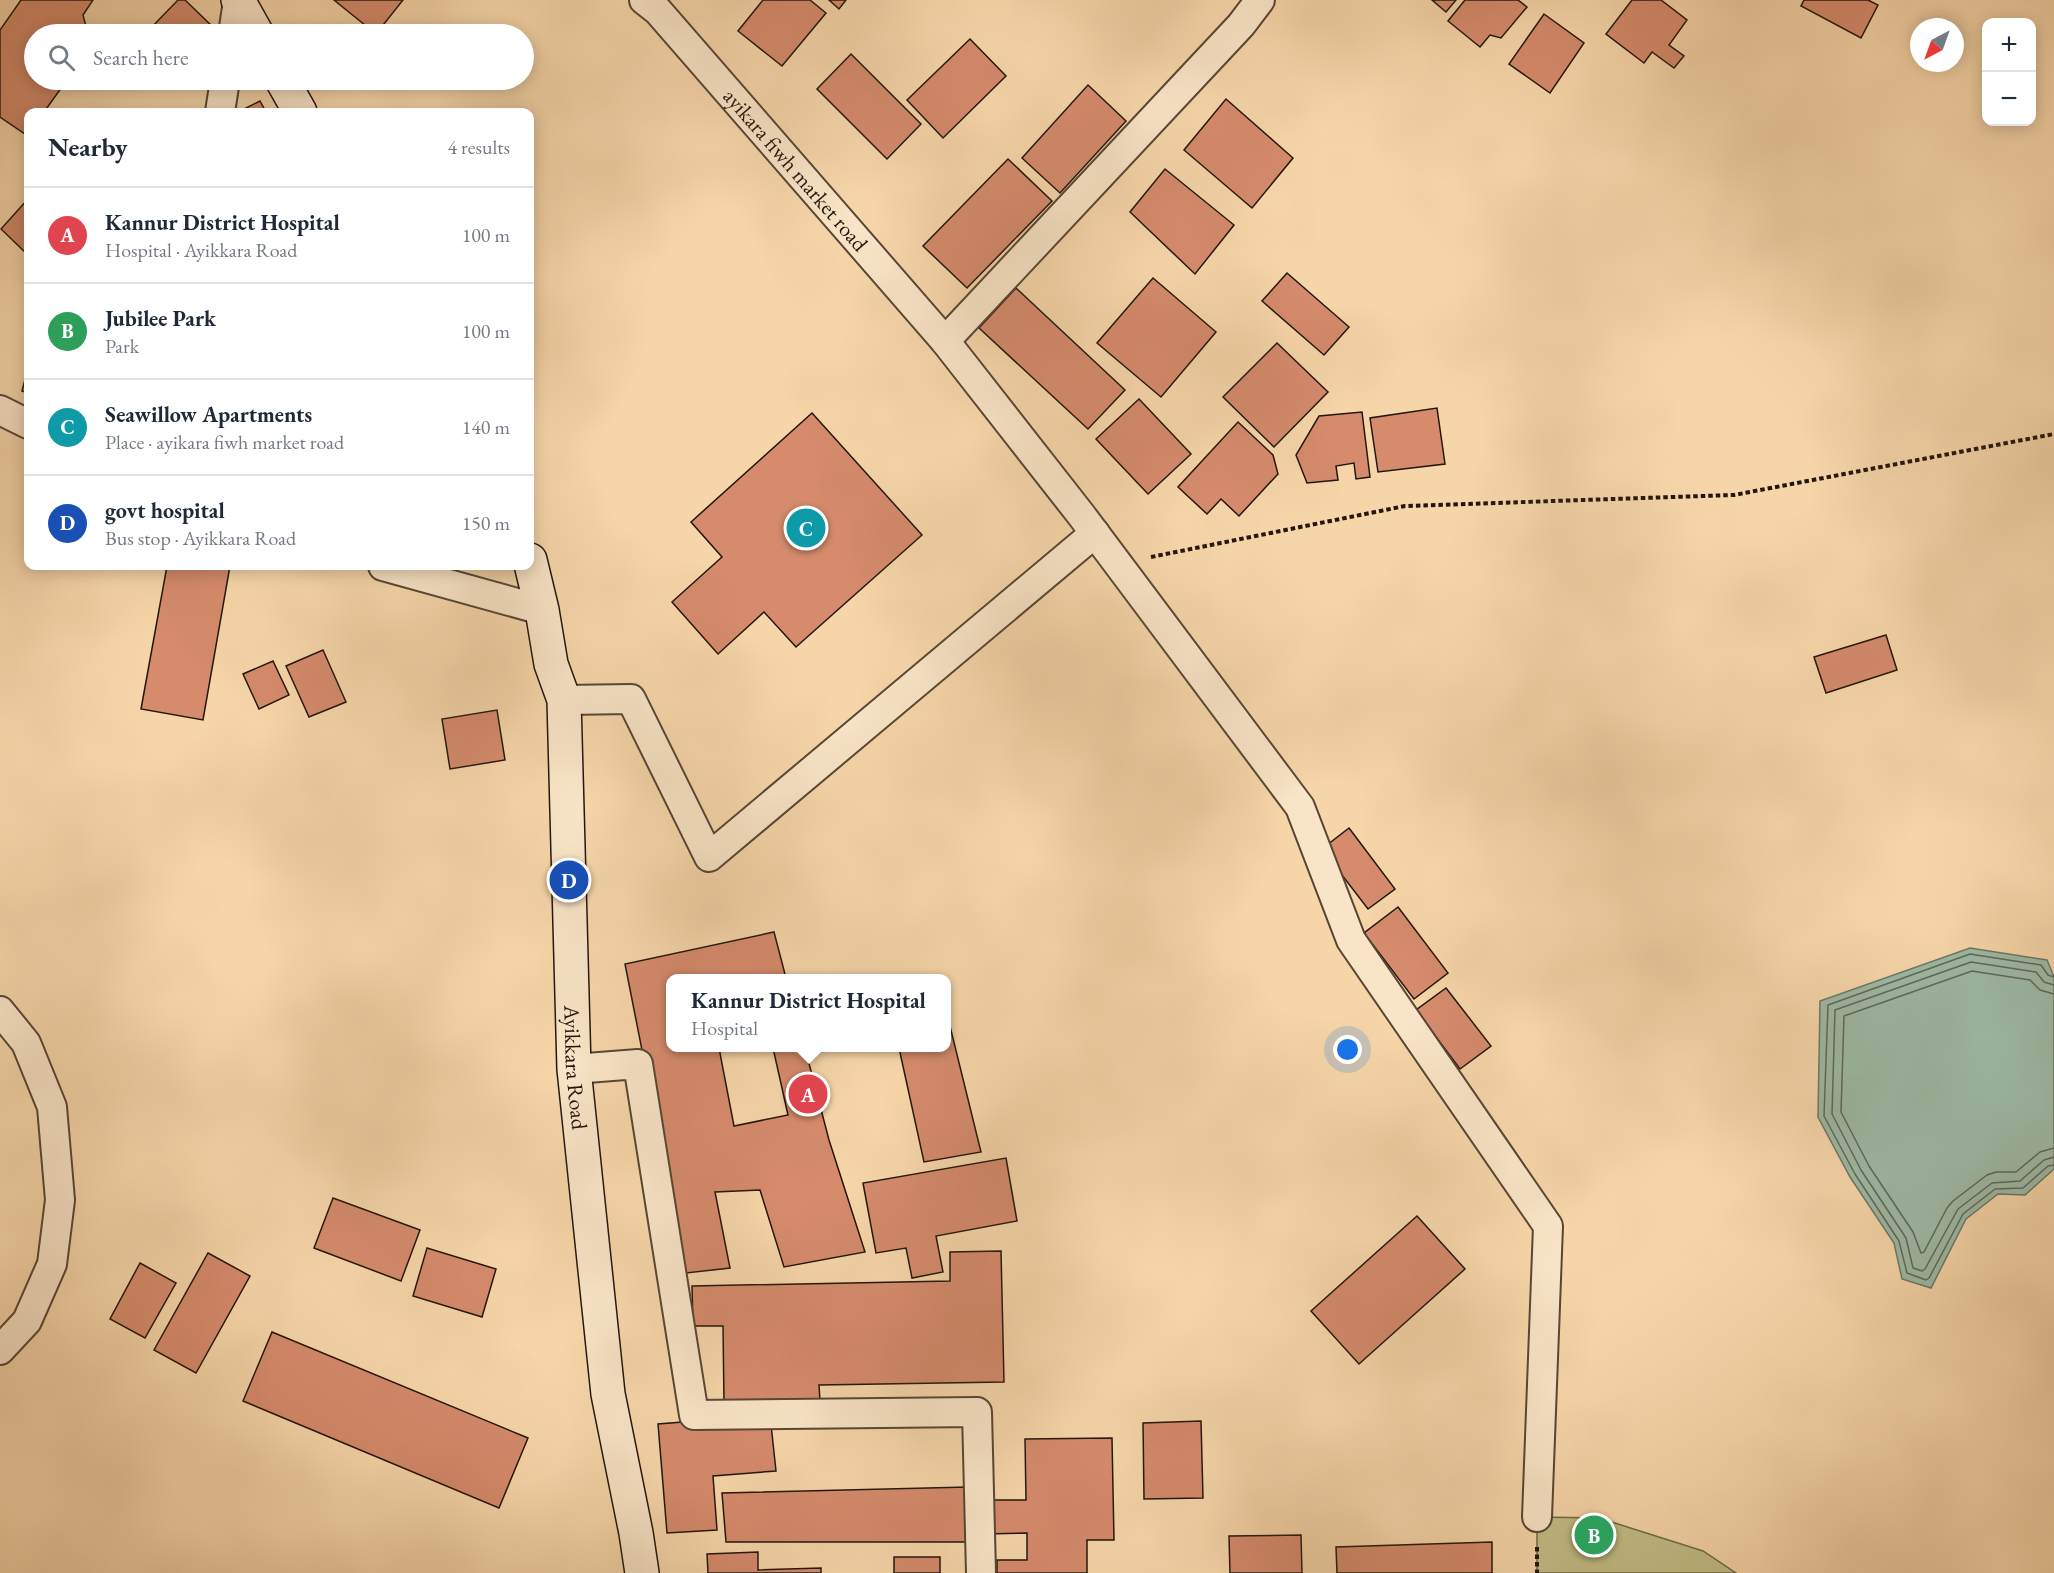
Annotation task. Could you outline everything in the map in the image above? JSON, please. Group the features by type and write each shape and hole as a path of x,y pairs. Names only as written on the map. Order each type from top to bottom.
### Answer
{"main road":[{"path":"238,0 251,24"},
{"path":"288,90 298,108"},
{"name":"Ayikkara Road","path":"532,570 551,664 564,700 574,1069 608,1394 642,1573"}],"street":[{"path":"234,24 238,0"},
{"name":"ayikara fiwh market road","path":"644,0 658,11 945,341 1095,533 1300,807 1351,940 1548,1226 1537,1517"},
{"path":"945,341 1241,26 1260,0"},
{"path":"221,108 223,90"},
{"path":"0,410 24,422"},
{"path":"564,700 631,699 708,857 1095,533"},
{"path":"397,570 542,610"},
{"path":"0,1011 26,1043 52,1107 60,1200 52,1264 27,1321 0,1350"},
{"path":"574,1069 638,1064 694,1415 977,1412 981,1573"}],"path":[{"path":"1118,564 1405,506 1734,495 2054,434"}],"shaded area":[{"path":"1537,1517 1599,1518 1703,1551 1736,1573 1537,1573"}],"water":[{"path":"1970,948 2047,960 2054,977 2054,1169 2025,1195 1998,1194 1966,1219 1931,1288 1902,1279 1894,1243 1850,1177 1818,1117 1820,1001"}],"building":[{"path":"21,0 93,0 83,15 85,24 24,24 24,90 60,90 47,108 24,108 24,133 0,117 0,30"},
{"path":"178,0 185,0 210,24 155,24"},
{"path":"334,0 403,0 384,24 364,24"},
{"path":"763,0 810,0 826,13 782,66 738,31"},
{"path":"829,0 846,0 839,9"},
{"path":"1432,0 1456,0 1446,12"},
{"path":"1465,0 1518,0 1527,7 1501,38 1490,35 1480,47 1448,21"},
{"path":"1632,0 1661,0 1687,20 1669,45 1684,56 1674,68 1652,52 1644,63 1606,34"},
{"path":"1804,0 1868,0 1878,5 1861,38 1801,6"},
{"path":"1544,14 1584,43 1550,93 1509,64"},
{"path":"970,39 1006,76 943,138 907,100"},
{"path":"851,54 921,124 887,159 817,89"},
{"path":"1088,85 1126,121 1060,193 1022,158"},
{"path":"1226,99 1293,158 1252,208 1184,150"},
{"path":"260,101 264,108 246,108"},
{"path":"1008,159 1052,201 967,288 923,246"},
{"path":"1165,169 1234,225 1195,274 1130,212"},
{"path":"24,203 24,251 1,229"},
{"path":"1287,273 1349,327 1324,355 1262,301"},
{"path":"1153,278 1216,332 1161,397 1097,343"},
{"path":"1016,288 1125,390 1088,429 979,328"},
{"path":"1277,343 1328,392 1274,447 1223,397"},
{"path":"1139,399 1191,454 1148,494 1096,439"},
{"path":"1437,408 1445,464 1378,472 1370,418"},
{"path":"1362,412 1370,477 1356,479 1354,463 1336,466 1338,480 1307,483 1296,455 1319,416"},
{"path":"812,413 922,535 796,647 764,612 718,654 672,602 722,557 691,522"},
{"path":"1238,422 1273,455 1278,474 1239,516 1221,499 1207,514 1178,487"},
{"path":"166,570 229,570 203,720 141,709"},
{"path":"1886,635 1897,670 1826,693 1814,657"},
{"path":"323,650 346,702 309,717 286,666"},
{"path":"273,661 289,695 259,709 243,674"},
{"path":"497,710 505,760 450,769 442,719"},
{"path":"1349,828 1395,889 1368,909 1322,849"},
{"path":"1398,907 1448,973 1414,999 1364,933"},
{"path":"774,932 785,974 666,974 666,1052 720,1052 734,1126 788,1115 774,1052 806,1052 829,1140 865,1252 784,1267 760,1190 715,1192 730,1268 686,1273 625,964"},
{"path":"1446,988 1491,1046 1460,1069 1416,1010"},
{"path":"951,1030 981,1152 924,1162 900,1052 951,1052"},
{"path":"1006,1158 1017,1221 936,1236 943,1272 912,1278 906,1248 876,1253 863,1183"},
{"path":"333,1198 420,1230 401,1281 314,1248"},
{"path":"1417,1216 1465,1269 1359,1364 1311,1311"},
{"path":"427,1248 496,1269 482,1317 413,1296"},
{"path":"1001,1251 1004,1382 819,1385 820,1401 724,1402 723,1326 693,1326 692,1286 950,1281 950,1252"},
{"path":"208,1253 250,1276 196,1373 154,1350"},
{"path":"140,1263 176,1283 145,1338 110,1319"},
{"path":"272,1332 528,1438 499,1508 243,1401"},
{"path":"770,1415 776,1471 713,1476 717,1530 667,1533 658,1424"},
{"path":"1201,1421 1203,1498 1144,1499 1143,1423"},
{"path":"1112,1438 1114,1540 1087,1540 1087,1573 997,1573 997,1560 1027,1560 1027,1533 986,1534 986,1500 1026,1500 1025,1439"},
{"path":"968,1487 967,1542 726,1542 722,1493"},
{"path":"1301,1535 1302,1573 1230,1573 1229,1536"},
{"path":"1492,1542 1492,1573 1337,1573 1336,1547"},
{"path":"758,1552 758,1570 821,1568 821,1573 708,1573 707,1554"},
{"path":"894,1557 940,1557 940,1573 894,1573"}],"place":[{"name":"Seawillow Apartments","path":"806,528"},
{"name":"govt hospital","path":"569,880"},
{"name":"Kannur District Hospital","path":"808,1094"},
{"name":"Jubilee Park","path":"1594,1535"}]}
